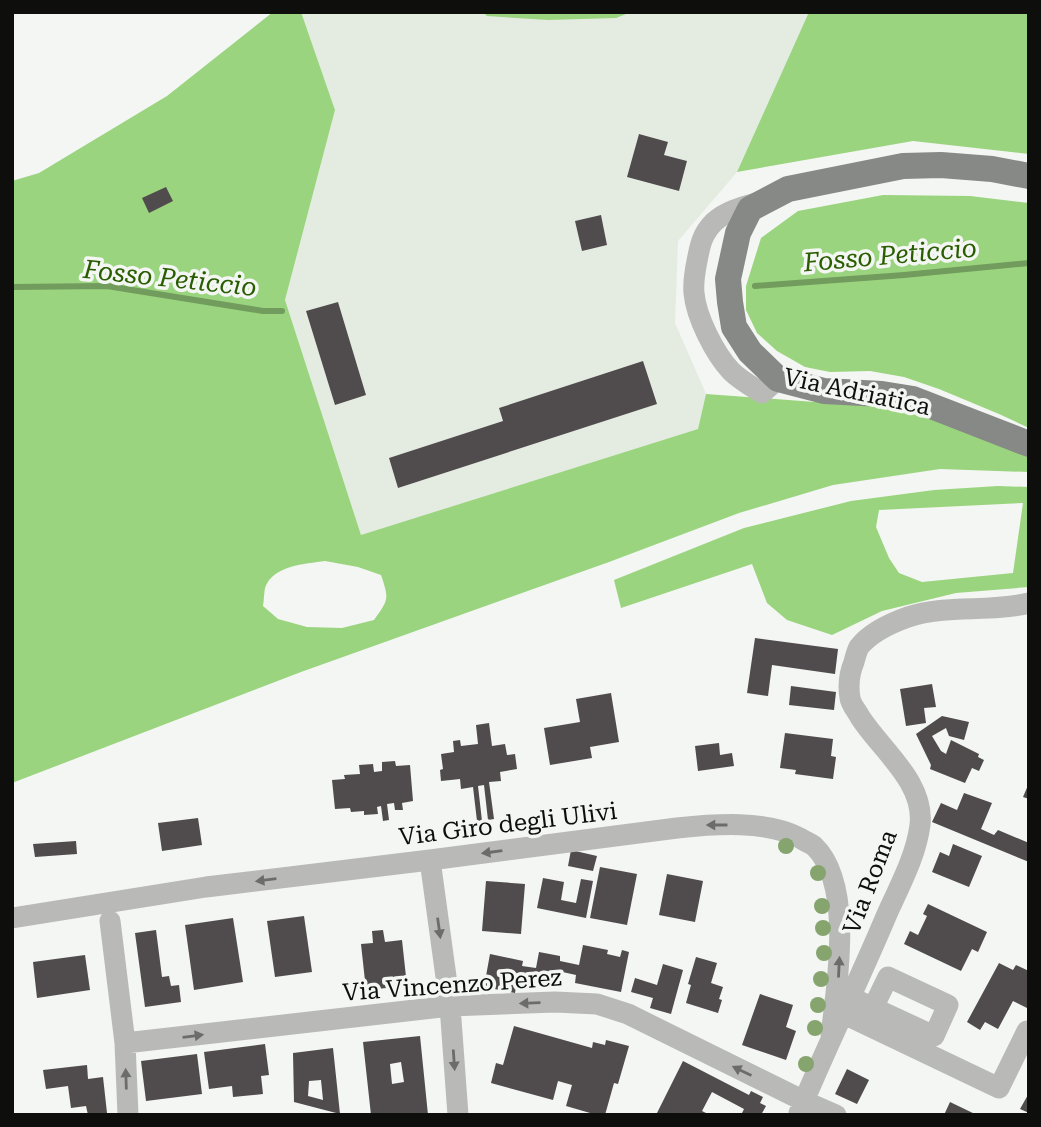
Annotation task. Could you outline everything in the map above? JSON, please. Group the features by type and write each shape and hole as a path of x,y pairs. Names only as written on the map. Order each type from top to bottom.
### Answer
{"main road":[{"name":"Via Adriatica","path":"1029,176 941,164 903,166 788,189 750,209 738,233 728,279 734,327 750,352 778,379 824,391 882,394 912,399 1029,444"}],"street":[{"name":"Via Roma","path":"801,1108 917,845 920,821 918,796 850,701 849,674 859,648 877,630 910,617 948,609 1006,607 1029,603"},
{"name":"Via Giro degli Ulivi","path":"12,918 206,887 677,828 716,824 766,827 789,833 813,846 830,869 839,921 840,950 831,1035"},
{"path":"430,860 450,1006 458,1115"},
{"path":"110,920 125,1044 128,1115"},
{"name":"Via Vincenzo Perez","path":"125,1044 450,1006 555,1002 597,1004 628,1014 801,1108 836,1115"},
{"path":"846,1005 873,1008"},
{"path":"846,1005 999,1088 1027,1031"}],"shaded area":[{"path":"301,12 809,12 737,172 678,241 675,323 706,394 698,429 361,535 285,300 335,110","holes":["639,134 667,142 664,155 687,161 678,191 627,177","601,216 607,245 582,250 576,221","338,302 366,395 335,404 306,311","643,361 656,404 398,488 389,458 503,421 499,408"]}],"green space":[{"path":"273,12 301,12 335,110 285,300 361,535 698,429 706,394 815,402 893,403 1029,452 1029,472 940,469 833,485 739,513 301,672 12,783 12,181 39,173 167,96","holes":["325,561 358,567 381,575 384,583 386,599 374,620 342,628 307,627 278,619 263,606 269,580 282,570"]},
{"path":"483,12 631,12 616,18 548,20 487,16"},
{"path":"809,12 1029,12 1029,154 913,141 737,172"},
{"path":"883,195 970,196 1029,203 1029,428 939,389 904,377 870,371 830,372 805,367 777,351 757,333 746,310 746,286 761,238 798,211"},
{"path":"1029,487 1029,587 956,593 882,611 832,635 787,620 767,603 752,564 621,608 614,580 744,528 851,501 934,490","holes":["1023,503 1013,573 922,582 899,573 889,558 876,527 879,510"]}],"building":[{"path":"639,134 668,142 664,155 687,161 679,191 627,177"},
{"path":"166,187 173,201 149,213 142,198"},
{"path":"601,215 607,245 582,251 575,221"},
{"path":"338,302 366,395 335,405 306,311"},
{"path":"643,361 657,404 398,488 389,458 503,421 499,408"},
{"path":"755,638 838,649 835,674 772,665 768,696 747,693"},
{"path":"932,684 936,707 924,708 926,723 906,726 900,689"},
{"path":"791,686 836,692 834,710 789,705"},
{"path":"611,693 619,742 590,747 592,758 550,765 544,728 580,722 576,699"},
{"path":"942,716 969,722 964,740 949,736 946,728 932,736 941,751 946,754 951,740 979,754 978,757 984,760 979,771 972,768 965,783 930,769 931,765 916,734"},
{"path":"489,723 492,746 505,744 507,755 515,754 517,769 500,772 501,781 489,782 494,819 488,820 484,785 478,786 482,821 477,821 473,787 461,789 460,779 441,781 441,754 454,752 453,741 460,740 461,746 478,744 476,725"},
{"path":"785,733 833,739 831,756 836,757 833,779 795,774 796,770 780,768"},
{"path":"719,743 720,755 732,753 734,766 698,771 695,746"},
{"path":"395,761 396,766 410,765 413,801 402,803 403,810 395,810 394,803 387,804 389,820 383,821 381,806 377,807 378,814 364,815 364,811 351,812 350,808 335,809 332,780 345,779 344,775 360,774 359,765 373,764 374,772 382,771 382,762"},
{"path":"1029,783 1029,799 1023,797"},
{"path":"964,793 992,803 981,829 994,835 998,830 1029,843 1029,862 932,822 941,803 957,810"},
{"path":"198,818 202,845 162,851 158,823"},
{"path":"76,841 77,854 35,857 33,844"},
{"path":"953,844 982,856 969,887 932,872 940,852 949,856"},
{"path":"571,850 597,856 593,871 568,866"},
{"path":"600,867 637,874 627,925 590,918"},
{"path":"667,874 703,881 695,922 659,915"},
{"path":"543,878 564,882 561,900 576,903 581,879 593,881 586,918 537,908"},
{"path":"486,881 525,884 521,934 482,931"},
{"path":"928,904 987,932 978,952 972,949 961,971 904,944 910,931 918,935 927,916 923,914"},
{"path":"304,916 312,972 275,977 267,921"},
{"path":"233,918 243,982 194,990 185,925"},
{"path":"156,930 162,977 169,976 171,986 179,985 181,1002 145,1007 135,933"},
{"path":"383,930 385,942 402,940 407,986 366,990 361,944 373,943 372,931"},
{"path":"583,945 608,950 607,954 620,957 622,950 629,952 621,992 575,983 576,975 558,971 554,989 517,982 515,993 484,987 490,954 523,961 522,966 536,968 539,952 560,956 560,961 579,965"},
{"path":"85,955 90,990 37,998 33,962"},
{"path":"696,957 717,963 711,983 723,987 718,1013 686,1003"},
{"path":"999,963 1013,970 1016,965 1029,971 1029,1009 1013,1001 998,1029 985,1022 980,1030 967,1022"},
{"path":"663,964 683,970 671,1014 650,1008 653,998 631,992 635,978 657,985"},
{"path":"760,994 793,1005 786,1027 796,1031 786,1060 742,1045"},
{"path":"514,1026 592,1048 593,1042 605,1045 606,1040 629,1046 605,1115 566,1106 572,1085 558,1081 553,1100 491,1083 496,1063 503,1065"},
{"path":"420,1036 428,1115 371,1115 363,1042","holes":["401,1062 404,1082 392,1084 390,1064"]},
{"path":"265,1044 269,1075 261,1076 263,1094 233,1097 232,1086 209,1089 204,1052"},
{"path":"333,1048 340,1114 294,1102 293,1053","holes":["321,1080 323,1100 308,1096 309,1081"]},
{"path":"197,1054 202,1094 146,1101 141,1061"},
{"path":"683,1061 749,1095 751,1091 763,1097 760,1103 766,1106 761,1115 741,1115 744,1109 712,1092 702,1111 710,1115 656,1115"},
{"path":"87,1065 88,1079 103,1077 107,1113 88,1115 86,1106 71,1108 68,1086 46,1089 43,1070"},
{"path":"847,1069 869,1080 857,1104 835,1094"},
{"path":"1029,1093 1029,1113 1020,1109"},
{"path":"950,1102 977,1115 944,1115"}],"waterway":[{"name":"Fosso Peticcio","path":"755,286 1029,263"},
{"name":"Fosso Peticcio","path":"12,287 107,286 263,311 282,311"}]}
